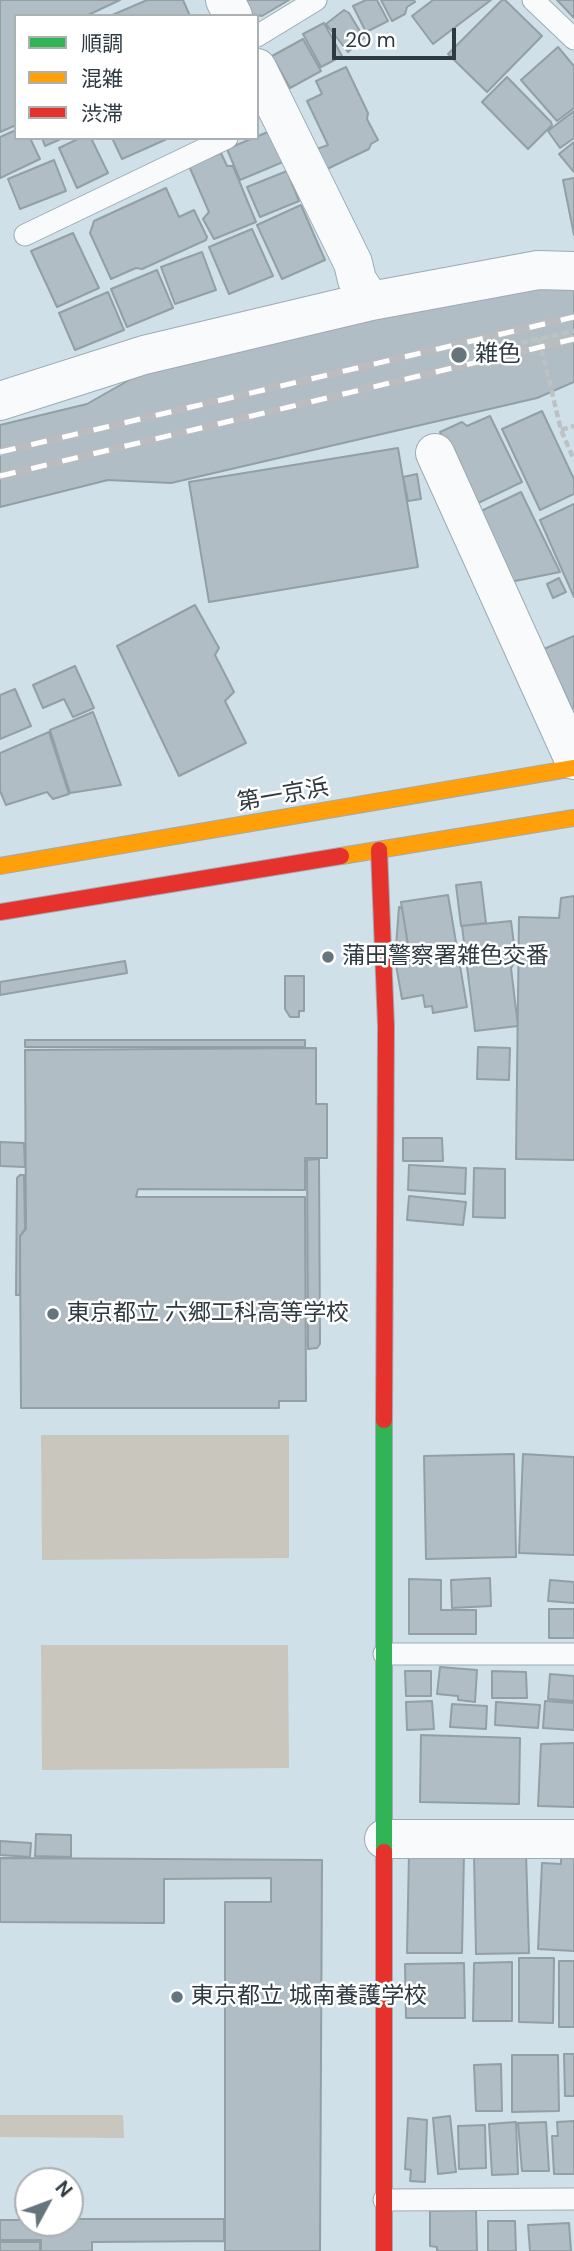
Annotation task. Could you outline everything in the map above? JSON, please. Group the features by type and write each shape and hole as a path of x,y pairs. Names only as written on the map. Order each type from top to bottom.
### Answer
{"main road":[{"name":"第一京浜","path":"0,866 574,768"},
{"path":"0,912 574,818"},
{"path":"379,850 386,1026 384,2251"}],"street":[{"path":"259,77 268,118 353,263 358,280 371,302"},
{"path":"0,401 144,355 371,302 538,270 574,271"},
{"path":"435,453 574,760"},
{"path":"384,1839 574,1839"}],"lane":[{"path":"259,35 316,0"},
{"path":"533,0 574,40"},
{"path":"25,236 223,140"},
{"path":"384,1654 574,1654"},
{"path":"384,2200 574,2199"}],"path":[{"path":"521,343 574,331"},
{"path":"539,339 561,430 574,460"},
{"path":"561,430 574,426"}],"shaded area":[{"path":"41,1435 289,1435 289,1558 42,1560"},
{"path":"41,1645 288,1645 289,1768 42,1770"},
{"path":"0,2115 123,2115 124,2138 0,2137"}],"building":[{"path":"0,0 120,0 90,14 14,14 14,126 0,132"},
{"path":"147,0 183,0 189,14 115,14"},
{"path":"243,0 289,0 262,16 250,14"},
{"path":"366,0 377,0 388,21 366,32 353,6"},
{"path":"381,0 415,2 407,7 405,14 392,21"},
{"path":"433,0 491,0 433,44 412,16"},
{"path":"502,0 542,36 487,92 448,54"},
{"path":"557,0 574,0 574,18"},
{"path":"344,10 349,13 364,38 348,52 326,24"},
{"path":"324,23 342,56 321,67 303,34"},
{"path":"303,39 321,71 290,88 272,56"},
{"path":"558,47 574,66 574,108 557,121 521,80"},
{"path":"346,67 378,140 371,144 369,149 327,169 317,149 328,145 307,101 322,94 316,81"},
{"path":"507,77 552,125 528,149 482,102"},
{"path":"574,111 574,138 560,148 548,131"},
{"path":"14,131 14,140 31,140 40,159 0,178 0,137"},
{"path":"270,131 283,162 240,180 227,149 248,140 259,140 259,136"},
{"path":"43,140 58,140 45,146"},
{"path":"76,140 92,140 108,173 77,188 59,148"},
{"path":"113,140 165,140 122,159"},
{"path":"574,142 574,172 559,154"},
{"path":"221,153 227,166 233,166 256,222 214,239 203,219 209,212 189,166"},
{"path":"54,160 66,191 20,209 8,179"},
{"path":"287,171 299,201 260,217 247,187"},
{"path":"574,178 574,235 563,180"},
{"path":"166,188 179,217 194,210 206,240 142,269 136,268 111,279 90,233 94,221"},
{"path":"301,205 325,260 282,279 257,225"},
{"path":"252,229 273,276 229,294 209,247"},
{"path":"73,233 99,288 57,307 31,251"},
{"path":"202,252 216,290 175,304 161,267"},
{"path":"157,270 173,308 127,327 111,289"},
{"path":"574,283 574,382 537,398 171,483 108,480 0,507 0,425 87,404 145,371 512,287"},
{"path":"108,292 124,330 75,350 59,313"},
{"path":"542,411 574,479 574,494 540,510 502,429"},
{"path":"490,416 522,482 474,505 440,432 462,422 467,426"},
{"path":"398,448 418,567 209,602 189,482"},
{"path":"417,474 421,499 408,501 403,477"},
{"path":"521,492 560,572 510,582 477,513"},
{"path":"574,504 574,597 540,520"},
{"path":"559,578 566,592 553,598 547,584"},
{"path":"195,605 219,648 215,655 234,692 225,701 246,743 179,776 117,646"},
{"path":"574,636 574,708 572,709 544,649"},
{"path":"75,666 94,708 73,717 64,699 43,708 33,685"},
{"path":"15,689 31,726 0,739 0,695"},
{"path":"93,712 121,785 70,793 50,730"},
{"path":"49,732 69,794 53,799 47,792 6,805 0,791 0,753"},
{"path":"481,882 486,923 461,926 456,885"},
{"path":"448,895 467,1007 433,1013 432,1006 425,1007 423,995 402,999 395,959 410,957 401,902"},
{"path":"574,896 574,1160 516,1159 519,917 559,918 561,898"},
{"path":"399,907 402,908 410,957 395,959"},
{"path":"511,921 516,960 511,968 518,1026 475,1031 462,926"},
{"path":"125,961 127,973 0,995 0,982"},
{"path":"285,976 304,976 304,1011 299,1011 299,1017 290,1017 285,1009"},
{"path":"25,1040 305,1040 305,1047 25,1047"},
{"path":"478,1047 510,1048 509,1080 477,1079"},
{"path":"316,1048 316,1104 327,1104 327,1158 305,1158 305,1190 138,1189 136,1197 305,1197 306,1401 279,1401 279,1408 21,1408 20,1236 26,1229 25,1050"},
{"path":"403,1138 442,1138 443,1161 403,1161"},
{"path":"0,1142 24,1143 25,1167 0,1166"},
{"path":"319,1159 320,1344 317,1348 308,1349 307,1160"},
{"path":"409,1165 466,1168 465,1194 408,1190"},
{"path":"474,1168 505,1169 505,1218 473,1217"},
{"path":"24,1175 25,1229 20,1236 20,1295 16,1295 17,1178"},
{"path":"409,1196 466,1202 463,1225 407,1220"},
{"path":"514,1454 516,1557 426,1559 424,1456"},
{"path":"523,1454 574,1457 574,1555 519,1553"},
{"path":"490,1578 491,1606 452,1608 451,1580"},
{"path":"409,1579 441,1580 441,1610 476,1610 476,1634 409,1634"},
{"path":"550,1580 574,1582 574,1603 548,1601"},
{"path":"549,1609 574,1609 574,1638 549,1638"},
{"path":"440,1667 477,1670 475,1702 458,1700 458,1696 437,1694"},
{"path":"405,1671 431,1671 431,1696 406,1696"},
{"path":"492,1671 526,1672 527,1698 492,1698"},
{"path":"550,1674 574,1676 574,1701 548,1699"},
{"path":"432,1701 434,1729 407,1730 406,1702"},
{"path":"545,1701 574,1703 574,1730 543,1728"},
{"path":"496,1702 540,1705 538,1728 495,1725"},
{"path":"452,1704 487,1706 486,1729 450,1727"},
{"path":"421,1735 520,1738 519,1804 420,1802"},
{"path":"574,1743 574,1807 538,1806 541,1744"},
{"path":"36,1834 71,1835 71,1857 35,1856"},
{"path":"0,1841 31,1843 30,1857 0,1855"},
{"path":"561,1850 574,1851 574,1951 538,1949 542,1863 561,1864"},
{"path":"409,1852 464,1853 462,1953 407,1953"},
{"path":"526,1853 529,1953 476,1954 474,1854"},
{"path":"0,1858 322,1860 320,2251 225,2251 225,1902 271,1902 271,1878 164,1879 164,1923 0,1922"},
{"path":"519,1958 554,1958 553,2023 519,2022"},
{"path":"559,1961 574,1961 574,2027 559,2027"},
{"path":"512,1962 512,2021 473,2021 474,1963"},
{"path":"464,1963 465,2018 406,2018 405,1964"},
{"path":"564,2054 574,2054 574,2096 565,2096"},
{"path":"512,2055 558,2055 559,2111 512,2112"},
{"path":"501,2064 502,2111 476,2111 474,2065"},
{"path":"450,2116 456,2172 438,2174 433,2118"},
{"path":"408,2118 427,2120 425,2182 410,2181 411,2170 405,2169"},
{"path":"574,2121 574,2174 554,2174 552,2136 558,2136 557,2122"},
{"path":"516,2122 518,2174 492,2175 489,2124"},
{"path":"546,2122 549,2171 522,2171 518,2123"},
{"path":"485,2125 486,2168 459,2169 458,2126"},
{"path":"476,2210 477,2251 437,2251 437,2247 430,2246 430,2211"},
{"path":"84,2219 224,2219 224,2241 92,2242 92,2251 41,2251 41,2240 0,2240 0,2220 14,2220 14,2237 84,2237"},
{"path":"488,2221 515,2221 516,2251 488,2251"},
{"path":"569,2223 571,2251 530,2251 528,2225"},
{"path":"0,2242 40,2242 40,2251 0,2251"}],"railway":[{"path":"0,452 574,317"},
{"path":"0,476 574,339"}],"traffic: fast":[{"path":"384,1420 384,1852"}],"traffic: slow":[{"path":"0,866 574,768"},
{"path":"341,856 574,818"}],"traffic: jam":[{"path":"379,850 386,1026 384,1420"},
{"path":"0,912 341,856"},
{"path":"384,1852 384,2251"}],"place":[{"name":"雑色","path":"459,355"},
{"name":"蒲田警察署雑色交番","path":"328,957"},
{"name":"東京都立 六郷工科高等学校","path":"53,1314"},
{"name":"東京都立 城南養護学校","path":"177,1997"}]}
